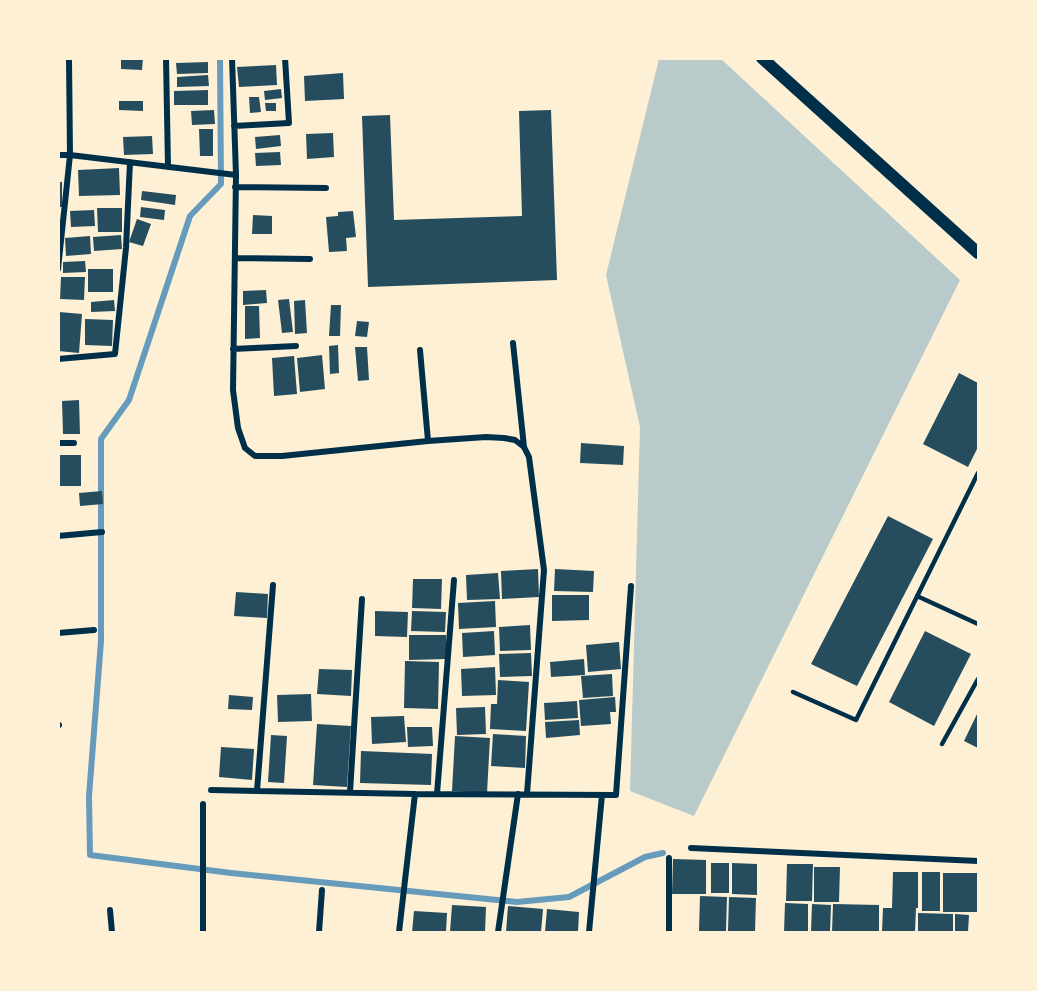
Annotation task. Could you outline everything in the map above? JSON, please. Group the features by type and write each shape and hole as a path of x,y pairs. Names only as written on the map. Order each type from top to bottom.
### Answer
{"main road":[{"path":"762,58 978,253"}],"street":[{"path":"58,269 70,155 69,58"},
{"path":"166,58 168,167"},
{"path":"232,58 235,187 233,390 238,428 245,448 255,456 282,456 486,437 515,440 524,447"},
{"path":"234,126 289,123 285,58"},
{"path":"58,155 233,175"},
{"path":"58,359 115,354 126,248 130,162"},
{"path":"235,187 326,188"},
{"path":"235,258 310,259"},
{"path":"513,343 524,447 529,457 544,570 526,794"},
{"path":"233,348 296,346"},
{"path":"420,350 428,441"},
{"path":"58,443 74,443"},
{"path":"58,536 102,532"},
{"path":"437,794 454,580"},
{"path":"257,791 273,585"},
{"path":"211,790 616,795 631,586"},
{"path":"350,792 362,599"},
{"path":"58,633 94,630"},
{"path":"399,933 415,794"},
{"path":"498,933 518,794"},
{"path":"589,933 602,795"},
{"path":"203,804 203,933"},
{"path":"691,848 978,861"},
{"path":"669,858 669,933"},
{"path":"319,933 322,890"},
{"path":"110,910 112,933"}],"lane":[{"path":"793,692 856,720 978,473"},
{"path":"917,596 978,624"},
{"path":"942,744 978,679"}],"shaded area":[{"path":"720,58 960,280 694,816 630,791 640,427 606,275 659,59"}],"building":[{"path":"121,58 143,58 142,70 121,69"},
{"path":"208,62 208,73 177,74 176,63"},
{"path":"276,65 277,85 239,87 237,67"},
{"path":"343,73 344,99 305,101 304,76"},
{"path":"208,75 209,86 177,87 177,77"},
{"path":"281,89 282,98 265,100 264,91"},
{"path":"208,90 208,105 174,105 174,91"},
{"path":"249,97 259,97 261,112 250,113"},
{"path":"119,101 143,101 143,111 119,110"},
{"path":"265,103 276,103 276,111 266,111"},
{"path":"214,110 215,124 192,125 191,111"},
{"path":"551,110 557,280 368,287 362,116 390,115 394,220 522,216 519,111"},
{"path":"199,129 213,129 213,156 200,156"},
{"path":"333,133 334,157 307,159 306,134"},
{"path":"280,135 281,146 256,149 255,137"},
{"path":"152,136 153,154 124,155 123,137"},
{"path":"280,152 281,165 256,166 255,153"},
{"path":"119,168 120,195 79,196 78,170"},
{"path":"58,182 62,182 62,207 58,207"},
{"path":"142,191 176,195 175,205 141,200"},
{"path":"141,207 165,210 164,220 140,217"},
{"path":"97,208 122,208 122,232 98,232"},
{"path":"94,210 95,226 71,227 70,211"},
{"path":"353,211 356,237 346,238 347,251 329,252 326,217 338,216 338,212"},
{"path":"253,215 272,216 272,234 252,234"},
{"path":"137,219 151,224 143,246 129,242"},
{"path":"121,235 122,249 94,251 93,237"},
{"path":"90,236 91,254 66,256 65,238"},
{"path":"85,261 86,272 63,273 63,262"},
{"path":"88,269 113,269 113,292 88,292"},
{"path":"61,277 85,277 84,300 60,299"},
{"path":"266,290 267,303 243,305 243,291"},
{"path":"289,299 293,332 282,333 278,300"},
{"path":"114,300 115,311 91,312 91,302"},
{"path":"305,300 307,333 295,334 294,301"},
{"path":"331,305 341,305 340,336 329,336"},
{"path":"245,306 259,306 260,338 245,339"},
{"path":"59,312 82,314 79,353 58,351"},
{"path":"85,319 113,320 112,346 85,345"},
{"path":"357,321 369,322 367,337 355,336"},
{"path":"338,345 339,373 330,374 329,346"},
{"path":"355,347 367,347 369,380 358,381"},
{"path":"322,355 325,389 300,392 297,358"},
{"path":"294,356 297,394 274,396 272,358"},
{"path":"959,373 978,383 978,447 968,467 923,444"},
{"path":"79,400 80,434 63,434 62,401"},
{"path":"581,443 624,446 623,465 580,463"},
{"path":"58,455 81,455 81,486 58,486"},
{"path":"102,491 103,504 80,506 79,493"},
{"path":"888,516 933,539 857,686 811,664"},
{"path":"538,569 539,597 502,599 501,571"},
{"path":"555,569 594,571 593,592 554,591"},
{"path":"498,573 500,599 467,600 466,575"},
{"path":"413,579 442,579 441,609 412,608"},
{"path":"236,592 268,594 267,618 234,616"},
{"path":"552,595 589,595 589,620 552,621"},
{"path":"495,601 496,627 459,629 458,603"},
{"path":"375,611 408,612 407,637 375,636"},
{"path":"412,611 446,612 445,632 411,631"},
{"path":"530,625 531,650 500,651 499,627"},
{"path":"494,631 495,655 463,657 462,633"},
{"path":"925,631 971,654 934,726 889,702"},
{"path":"409,635 446,635 446,659 409,660"},
{"path":"619,642 621,669 588,672 586,645"},
{"path":"531,653 532,676 500,677 499,654"},
{"path":"584,659 585,675 551,677 550,662"},
{"path":"405,661 439,662 438,709 404,708"},
{"path":"495,667 496,695 462,696 461,669"},
{"path":"319,669 352,670 351,696 317,694"},
{"path":"612,674 613,696 583,698 581,676"},
{"path":"498,680 529,682 526,731 490,729 491,704 497,704"},
{"path":"311,694 312,721 278,722 277,695"},
{"path":"229,695 253,697 252,710 228,709"},
{"path":"615,697 616,712 610,712 611,724 581,726 579,700"},
{"path":"577,701 578,718 545,720 544,703"},
{"path":"485,707 486,734 457,735 456,708"},
{"path":"978,712 978,748 964,741"},
{"path":"404,716 406,742 372,744 371,717"},
{"path":"579,720 580,735 546,738 545,722"},
{"path":"317,724 351,726 347,787 313,785"},
{"path":"407,727 432,727 433,746 408,747"},
{"path":"493,734 526,736 525,768 491,766"},
{"path":"271,735 287,736 284,783 268,782"},
{"path":"455,736 490,738 487,793 452,791"},
{"path":"221,747 254,749 252,780 219,777"},
{"path":"361,751 432,754 431,785 360,783"},
{"path":"673,859 706,860 706,894 672,894"},
{"path":"711,863 729,863 729,893 711,893"},
{"path":"732,863 757,864 757,895 732,894"},
{"path":"787,864 813,864 812,901 786,901"},
{"path":"814,867 840,867 839,902 814,902"},
{"path":"893,872 918,872 915,932 882,932 883,908 892,908"},
{"path":"922,872 940,872 940,911 922,911"},
{"path":"943,873 978,873 978,912 943,912"},
{"path":"700,896 727,897 726,931 699,931"},
{"path":"729,897 756,898 755,932 728,931"},
{"path":"785,903 808,904 808,932 784,932"},
{"path":"812,904 831,905 830,932 811,932"},
{"path":"833,904 879,905 879,932 832,932"},
{"path":"452,905 486,907 485,932 450,932"},
{"path":"508,906 543,909 541,932 506,932"},
{"path":"547,909 579,912 578,932 545,932"},
{"path":"414,911 447,913 446,932 412,932"},
{"path":"918,913 953,914 953,932 918,932"},
{"path":"955,914 969,915 968,932 955,932"}],"waterway":[{"path":"220,58 221,184 190,216 129,400 101,439 101,641 89,796 90,855 231,873 517,902 569,897 645,857 663,853"}]}
